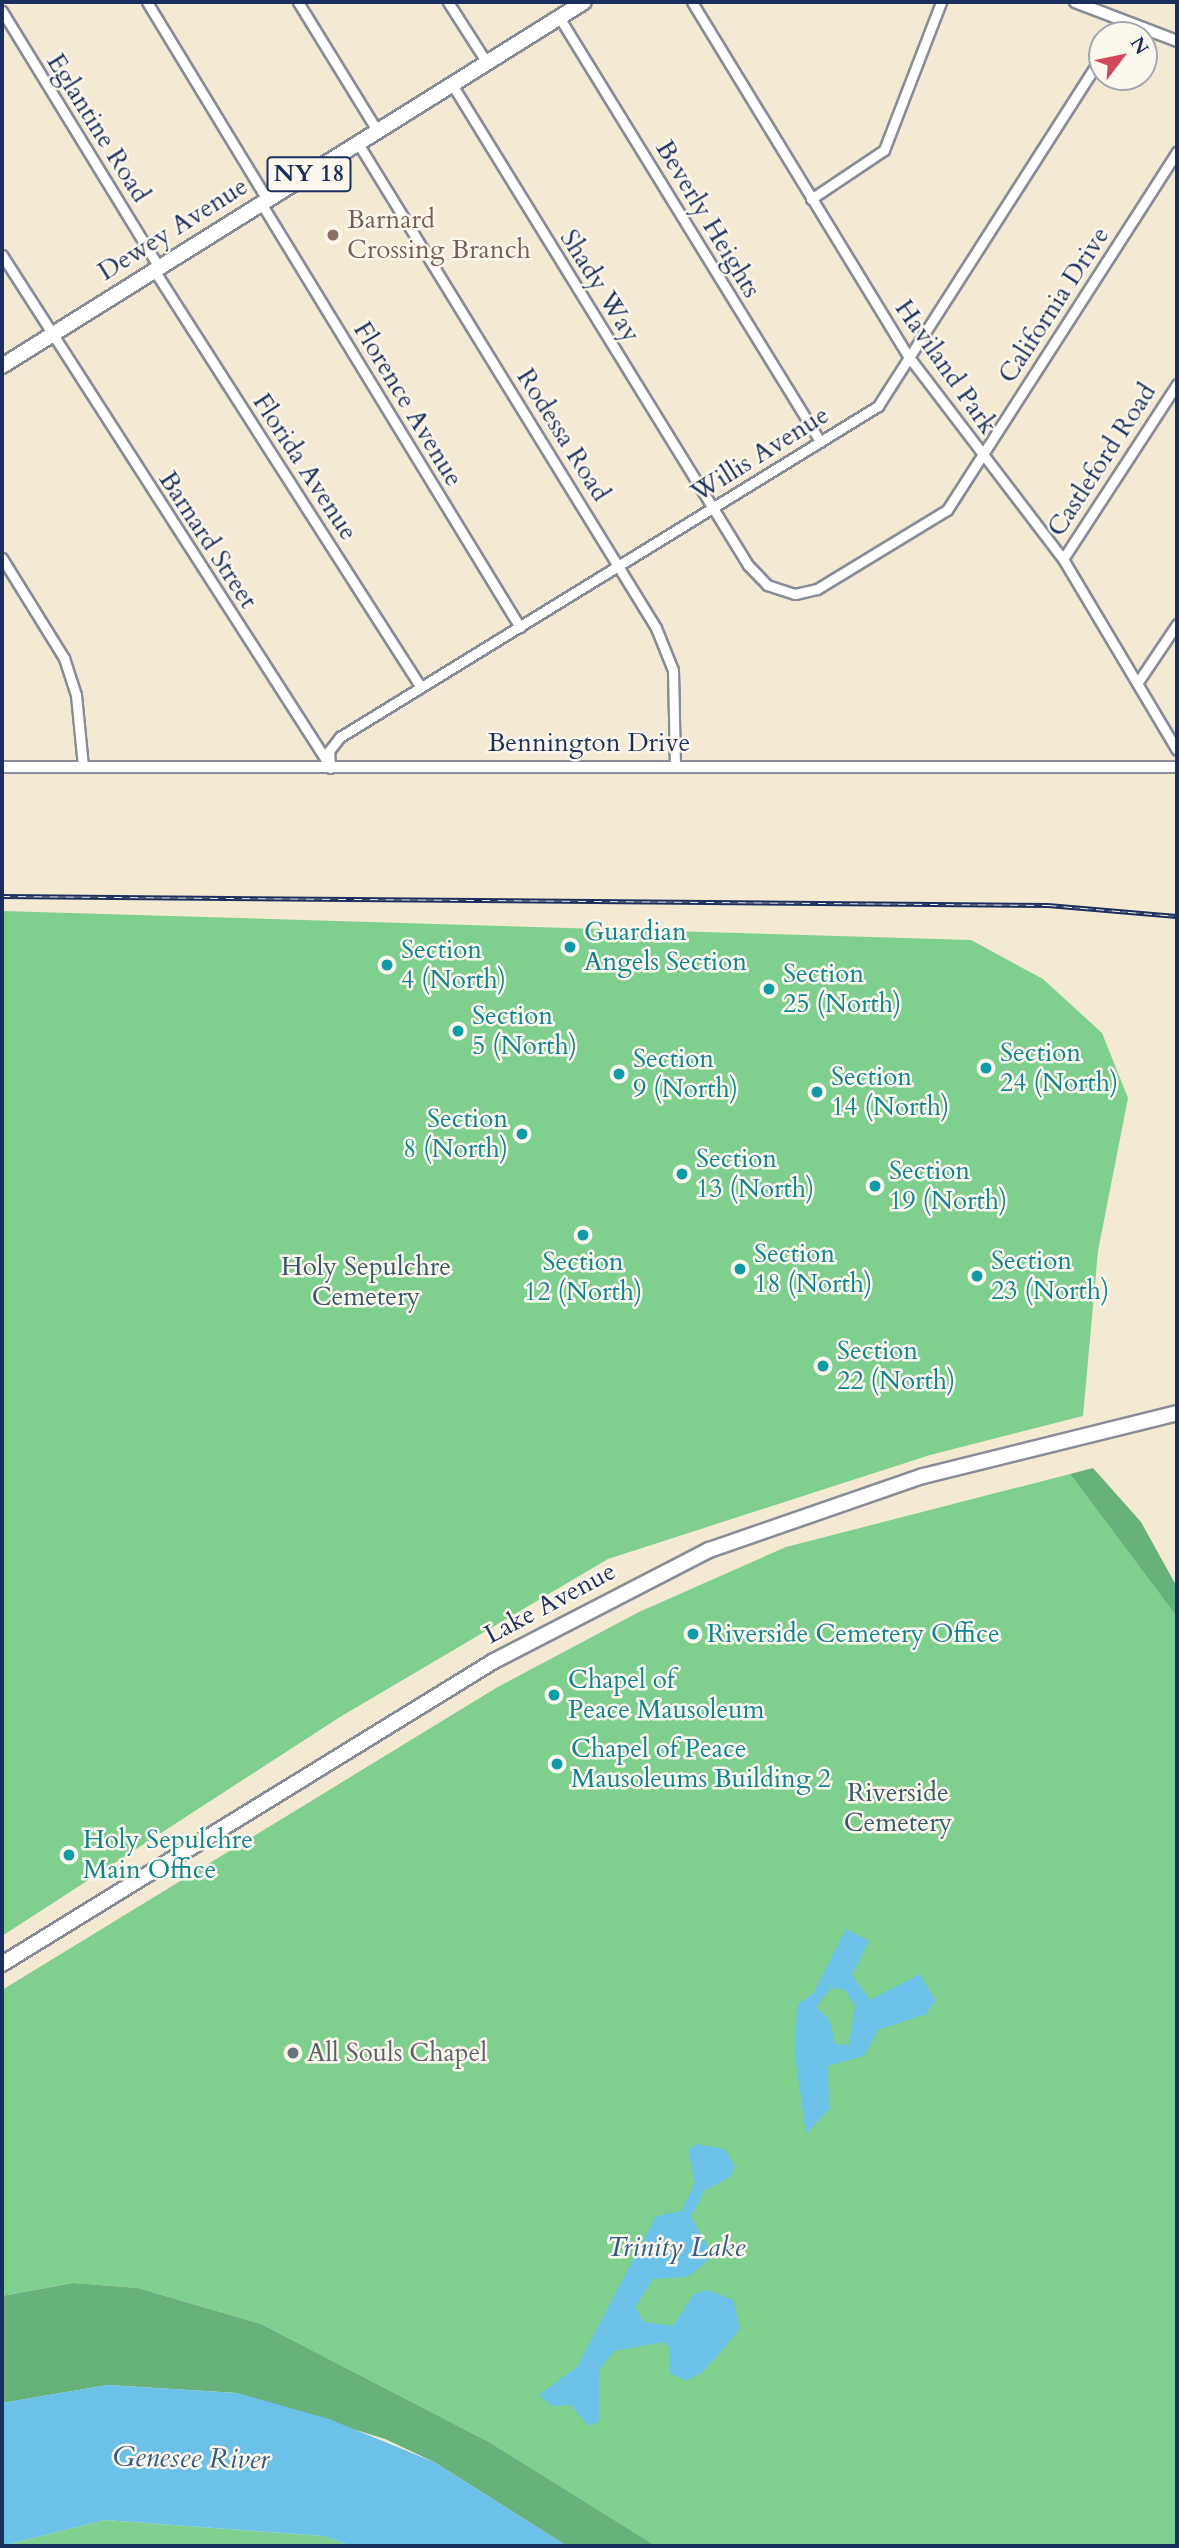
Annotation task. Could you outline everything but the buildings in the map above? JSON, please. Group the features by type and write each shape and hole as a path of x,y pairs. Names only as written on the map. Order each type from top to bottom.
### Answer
{"main road":[{"name":"Dewey Avenue","path":"2,366 584,2"},
{"name":"Lake Avenue","path":"2,1964 494,1661 684,1562 923,1476 1177,1413"}],"street":[{"name":"Florence Avenue","path":"147,2 520,626"},
{"path":"298,2 378,132"},
{"path":"449,2 487,63"},
{"name":"Haviland Park","path":"692,2 909,357 1063,559 1177,750"},
{"path":"811,199 884,150 941,2"},
{"path":"1075,2 1177,41"},
{"name":"Eglantine Road","path":"2,11 156,268"},
{"name":"Beverly Heights","path":"559,18 820,442"},
{"name":"Willis Avenue","path":"330,768 335,741 878,406 1088,78"},
{"name":"Shady Way","path":"453,86 712,508"},
{"name":"Rodessa Road","path":"359,145 619,566 671,661 676,766"},
{"name":"California Drive","path":"712,508 757,576 774,590 807,593 947,510 1177,152"},
{"name":"Barnard Street","path":"2,255 330,768"},
{"name":"Florida Avenue","path":"156,268 421,687"},
{"name":"Castleford Road","path":"1063,559 1177,384"},
{"path":"2,558 65,658 76,695 83,767"},
{"path":"1138,682 1177,624"},
{"name":"Bennington Drive","path":"2,767 1177,767"}],"green space":[{"name":"Holy Sepulchre Cemetery","path":"2,911 971,940 1043,979 1102,1033 1128,1098 1098,1251 1083,1416 930,1455 608,1559 340,1717 2,1936"},
{"path":"1093,1468 1141,1522 1177,1587 1177,1617 1070,1474"},
{"name":"Riverside Cemetery","path":"1070,1474 1177,1617 1177,2546 656,2546 489,2442 261,2324 138,2288 73,2283 2,2296 2,1990 496,1688 639,1612 786,1547"},
{"path":"73,2283 138,2288 261,2324 489,2442 656,2546 567,2546 434,2462 385,2439 237,2393 108,2385 2,2403 2,2296"},
{"path":"105,2520 324,2536 352,2546 2,2546"}],"water":[{"path":"846,1929 869,1941 852,1975 870,2000 920,1974 936,2001 926,2014 878,2030 864,2056 828,2066 829,2109 806,2134 795,2055 797,2005 813,1994","holes":["831,1988 845,1990 855,2006 849,2045 835,2044 830,2021 816,2007"]},
{"name":"Trinity Lake","path":"697,2144 725,2149 735,2167 730,2177 704,2191 691,2217 713,2256 688,2277 653,2279 635,2307 644,2322 673,2326 694,2294 708,2290 733,2300 740,2329 703,2372 686,2381 670,2373 669,2347 663,2342 614,2351 599,2370 599,2422 588,2426 571,2405 552,2406 539,2395 577,2367 656,2216 682,2211 695,2182 688,2150"},
{"name":"Genesee River","path":"108,2385 237,2393 329,2419 434,2462 567,2546 352,2546 324,2536 105,2520 2,2546 2,2403"}],"railway":[{"path":"2,896 1048,905 1177,916"}],"place":[{"name":"Barnard Crossing Branch","path":"333,235"},
{"name":"Guardian Angels Section","path":"570,947"},
{"name":"Section 4 (North)","path":"387,965"},
{"name":"Section 25 (North)","path":"769,989"},
{"name":"Section 5 (North)","path":"458,1031"},
{"name":"Section 24 (North)","path":"986,1068"},
{"name":"Section 9 (North)","path":"619,1074"},
{"name":"Section 14 (North)","path":"817,1092"},
{"name":"Section 8 (North)","path":"522,1134"},
{"name":"Section 13 (North)","path":"682,1174"},
{"name":"Section 19 (North)","path":"875,1186"},
{"name":"Section 12 (North)","path":"583,1235"},
{"name":"Section 18 (North)","path":"740,1269"},
{"name":"Section 23 (North)","path":"977,1276"},
{"name":"Section 22 (North)","path":"823,1366"},
{"name":"Riverside Cemetery Office","path":"693,1634"},
{"name":"Chapel of Peace Mausoleum","path":"554,1695"},
{"name":"Chapel of Peace Mausoleums Building 2","path":"557,1764"},
{"name":"Holy Sepulchre Main Office","path":"69,1855"},
{"name":"All Souls Chapel","path":"293,2053"}]}
